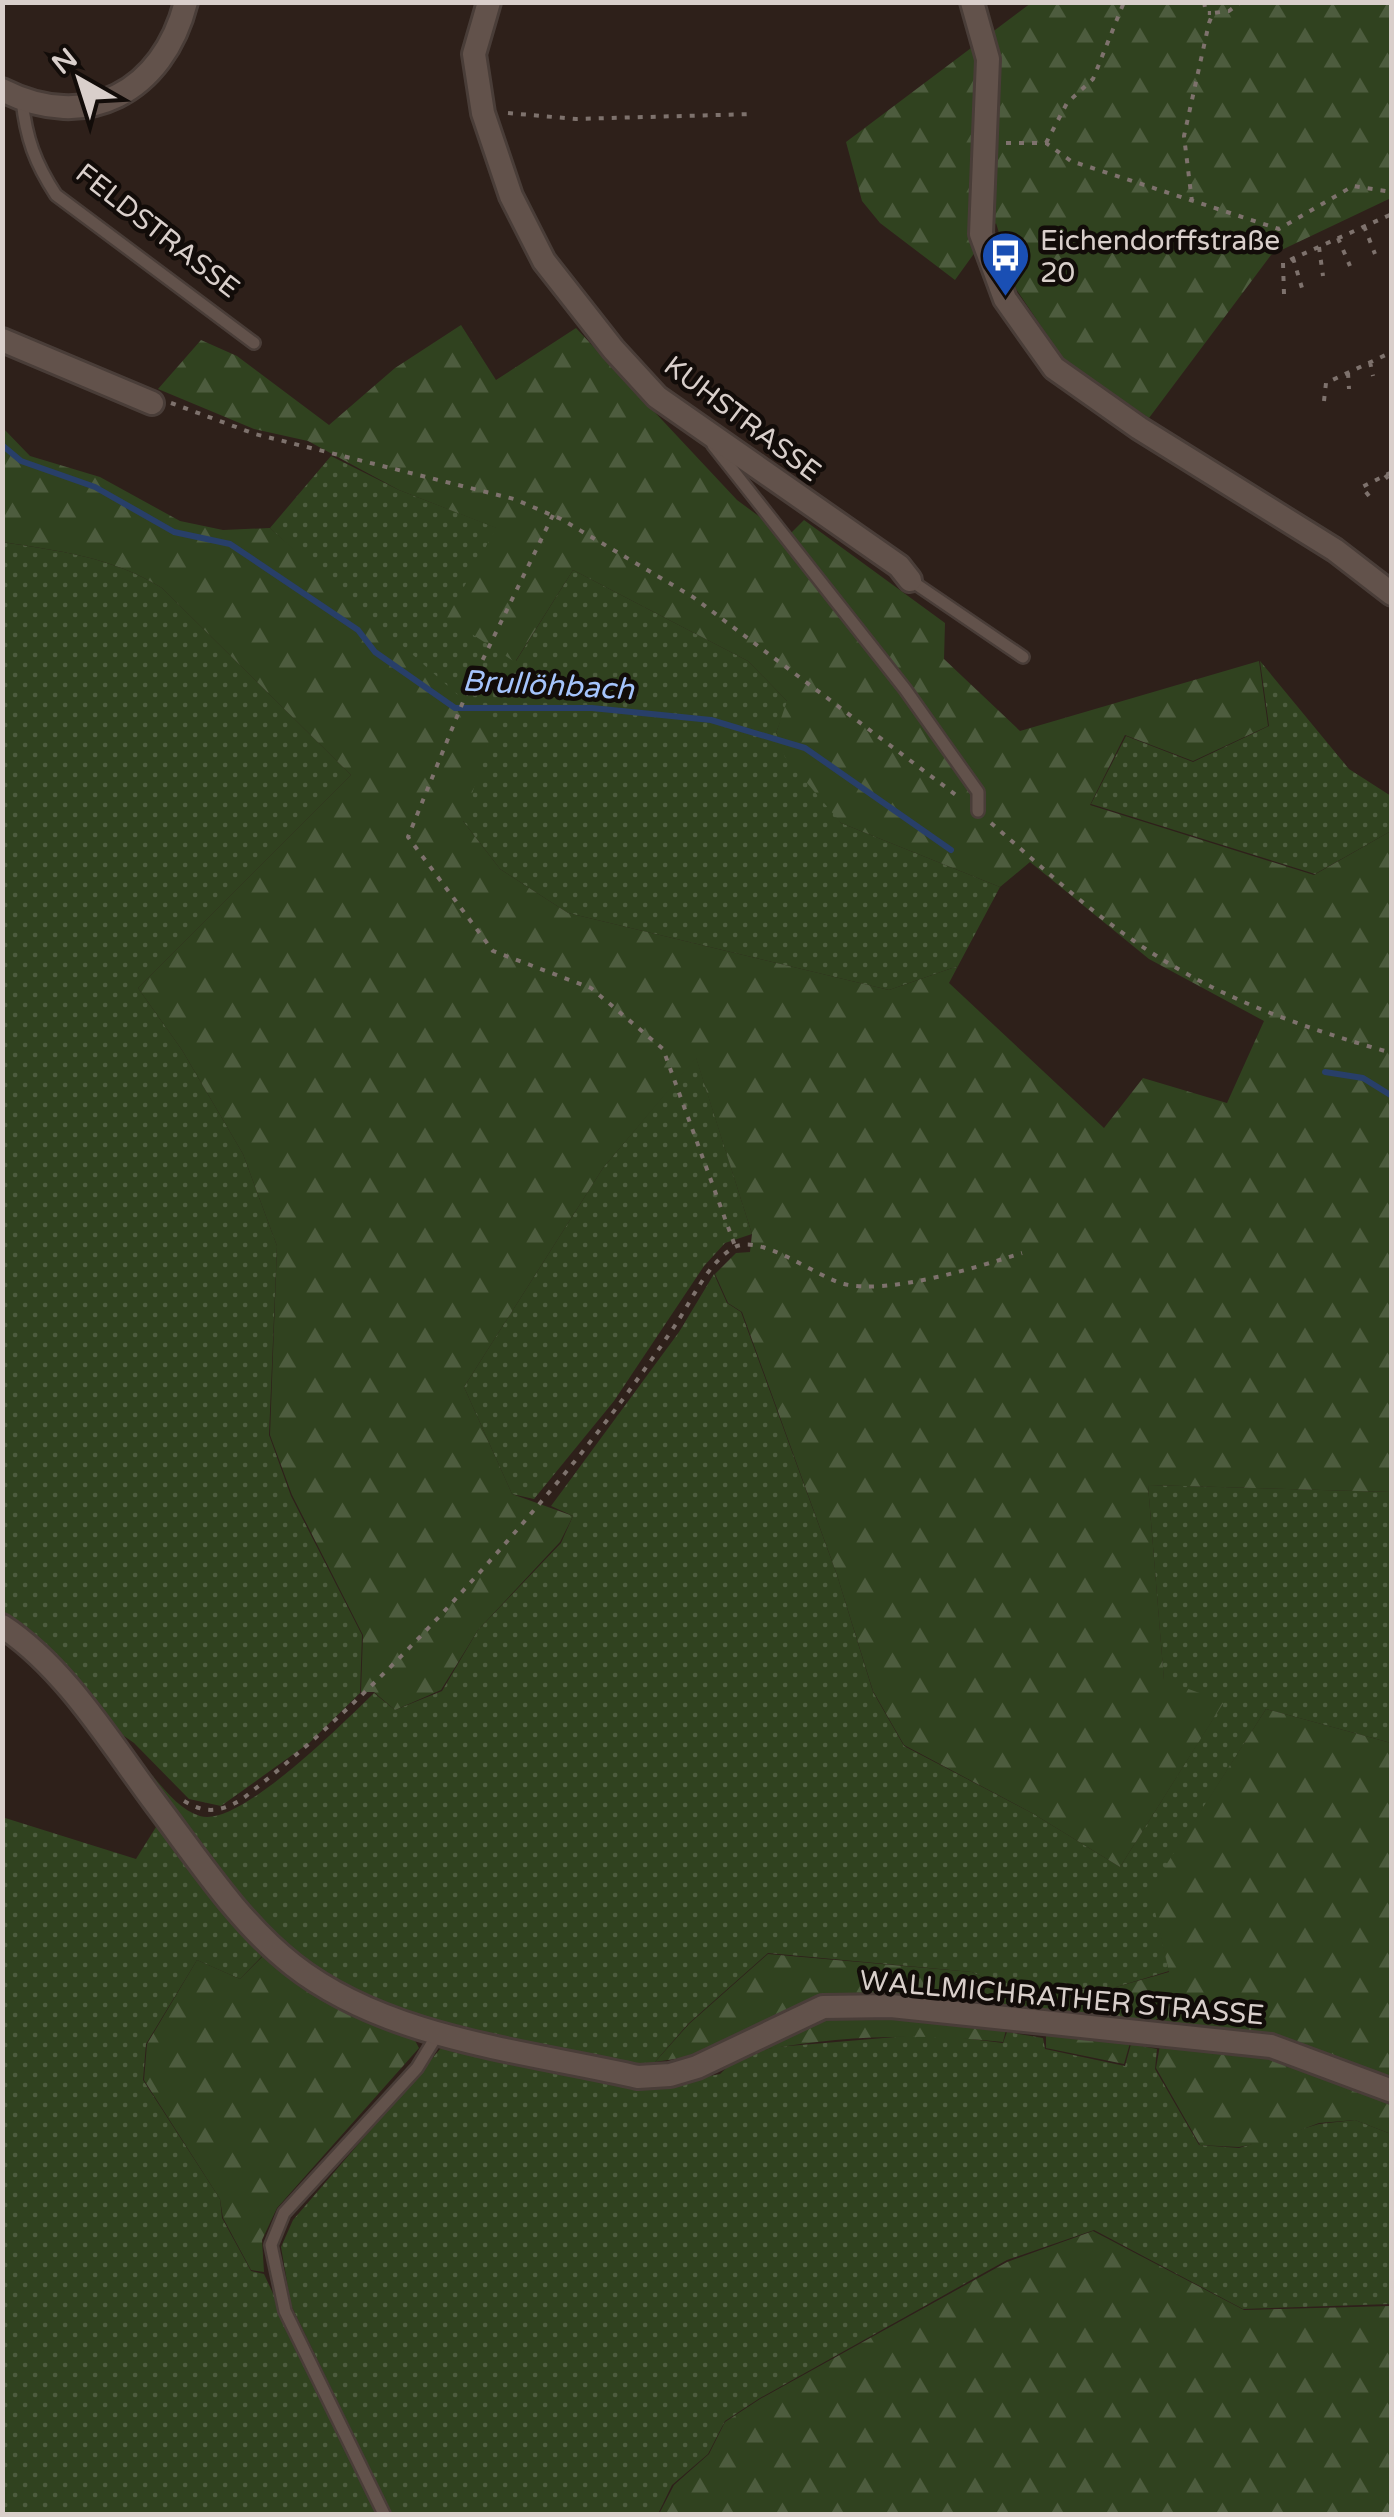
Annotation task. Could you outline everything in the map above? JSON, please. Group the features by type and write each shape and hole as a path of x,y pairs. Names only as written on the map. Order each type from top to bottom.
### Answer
{"street":[{"name":"FELDSTRASSE","path":"12,95 52,108 82,108 134,88 163,54 186,2"},
{"name":"KUHSTRASSE","path":"488,2 474,54 483,113 511,196 544,261 657,397 899,566 910,580"},
{"path":"972,2 988,59 981,234 1005,299 1054,368 1139,428 1335,550 1392,594"},
{"path":"6,342 152,403"},
{"name":"WALLMICHRATHER STRASSE","path":"2,1626 63,1684 204,1868 294,1966 363,2006 439,2032 638,2077 670,2076 823,2007 891,2006 1271,2046 1392,2091"}],"lane":[{"name":"FELDSTRASSE","path":"12,95 36,166 56,194 254,342"},
{"path":"698,426 904,689 978,792 978,811"},
{"path":"910,580 1023,656"},
{"path":"384,2514 286,2310 274,2274 271,2245 284,2213 417,2068 439,2032"}],"path":[{"path":"1046,143 1067,103 1093,79 1124,2"},
{"path":"1204,2 1206,13 1229,11 1240,2"},
{"path":"1192,202 1184,136 1213,13"},
{"path":"483,113 554,114 576,119 752,114"},
{"path":"982,142 1046,143 1071,161 1279,230 1353,186 1392,192"},
{"path":"1284,294 1283,263 1391,217"},
{"path":"1364,226 1375,254"},
{"path":"1338,238 1350,266"},
{"path":"1320,246 1323,276"},
{"path":"1293,258 1302,288"},
{"path":"1324,401 1326,382 1392,352"},
{"path":"1370,362 1373,376"},
{"path":"1348,373 1349,389"},
{"path":"152,403 179,404 254,434 456,482 552,516 608,543 693,597 978,811 1107,922 1154,954 1290,1022 1392,1053"},
{"path":"1369,496 1362,487 1392,472"},
{"path":"1385,475 1392,483"},
{"path":"552,516 467,692 408,838 492,951 591,988 663,1049 735,1246"},
{"path":"173,1788 184,1802 202,1811 223,1810 311,1746 546,1496 673,1328 710,1270 735,1246 758,1244 840,1283 859,1287 902,1282 1022,1253"}],"green space":[{"path":"1031,3 1391,3 1391,198 1271,255 1149,418 1064,360 1016,289 996,223 955,280 880,223 862,201 846,142"},
{"path":"461,325 496,380 576,328 737,500 787,537 804,520 945,623 944,659 1020,731 1259,661 1268,726 1193,761 1125,735 1090,805 1314,875 1391,831 1391,1492 1148,1485 1164,1680 1224,1702 1120,1867 1032,1813 904,1745 873,1691 837,1575 742,1312 728,1303 715,1274 736,1253 750,1252 752,1234 696,1058 603,1168 464,1387 512,1494 573,1516 560,1542 478,1630 441,1690 395,1710 374,1692 361,1692 363,1635 292,1495 270,1435 277,1246 243,1154 182,1050 138,988 351,775 162,588 105,562 3,542 2,427 30,456 100,477 180,521 223,530 270,528 494,727 463,821 500,869 568,913 889,990 958,966 949,983 1104,1128 1143,1078 1227,1103 1264,1021 1149,959 1030,862 1000,887 841,823 785,757 776,733 787,701 748,661 573,570 515,662 447,618 496,528 399,490 308,441 254,429 158,389 201,340 237,356 329,425 395,368"},
{"path":"331,456 399,490 497,528 516,661 573,570 748,661 788,702 776,733 841,823 1000,887 958,966 889,990 568,913 500,869 463,821 349,601 270,528"},
{"path":"2,542 105,562 162,588 351,775 138,988 182,1050 243,1154 277,1246 269,1435 291,1496 362,1635 360,1693 309,1743 221,1806 189,1799 134,1743 107,1724 3,1613"},
{"path":"1260,661 1349,769 1391,796 1391,831 1315,874 1091,804 1126,736 1193,762 1269,726"},
{"path":"696,1057 752,1234 725,1243 704,1266 614,1401 534,1499 512,1494 464,1387 603,1168"},
{"path":"714,1274 727,1303 741,1312 837,1575 873,1692 904,1746 1032,1813 1120,1867 1223,1703 1164,1681 1148,1485 1391,1492 1391,1743 1266,1709 1151,1890 1169,1971 1116,1987 1013,1992 972,1972 768,1953 688,2024 654,2063 637,2065 543,2046 403,2009 318,1968 280,1939 238,1897 200,1850 133,1753 190,1812 217,1816 239,1806 290,1770 374,1693 395,1710 442,1691 478,1630 561,1543 573,1516 551,1506 679,1332"},
{"path":"1266,1709 1391,1743 1391,2134 1355,2120 1319,2123 1274,2140 1239,2147 1200,2145 1156,2068 1166,2011 1130,2043 1124,2064 1046,2048 1046,2009 1012,2005 1003,2042 872,2038 806,2043 741,2054 736,2036 694,2056 655,2062 689,2024 768,1954 972,1972 1013,1993 1116,1987 1169,1972 1150,1890"},
{"path":"2,1817 136,1859 156,1827 186,1857 263,1955 240,1979 197,1960 146,2044 143,2080 220,2199 222,2218 251,2271 264,2274 376,2514 3,2514"},
{"path":"263,1956 354,2015 411,2033 419,2048 277,2208 262,2240 264,2272 251,2270 223,2218 220,2199 144,2080 147,2044 197,1960 240,1979"},
{"path":"1007,2032 1043,2038 1045,2049 1125,2066 1131,2044 1157,2049 1155,2069 1199,2145 1239,2148 1319,2124 1355,2120 1391,2134 1391,2304 1243,2309 1094,2230 1007,2260 760,2398 725,2421 708,2454 672,2485 658,2514 392,2514 291,2305 281,2247 293,2220 441,2048 450,2042 660,2086 720,2074 740,2055 777,2047 931,2034 1003,2043"},
{"path":"1093,2231 1244,2310 1391,2306 1391,2514 659,2514 674,2485 709,2454 725,2422 760,2399 1007,2262"}],"waterway":[{"name":"Brullöhbach","path":"2,445 21,461 95,487 174,532 230,544 358,630 375,652 455,708 592,708 711,720 805,748 951,850"},
{"name":"Brullöhbach","path":"1325,1072 1363,1078 1392,1096"}],"place":[{"name":"Eichendorffstraße 20","path":"1005,298"}]}
